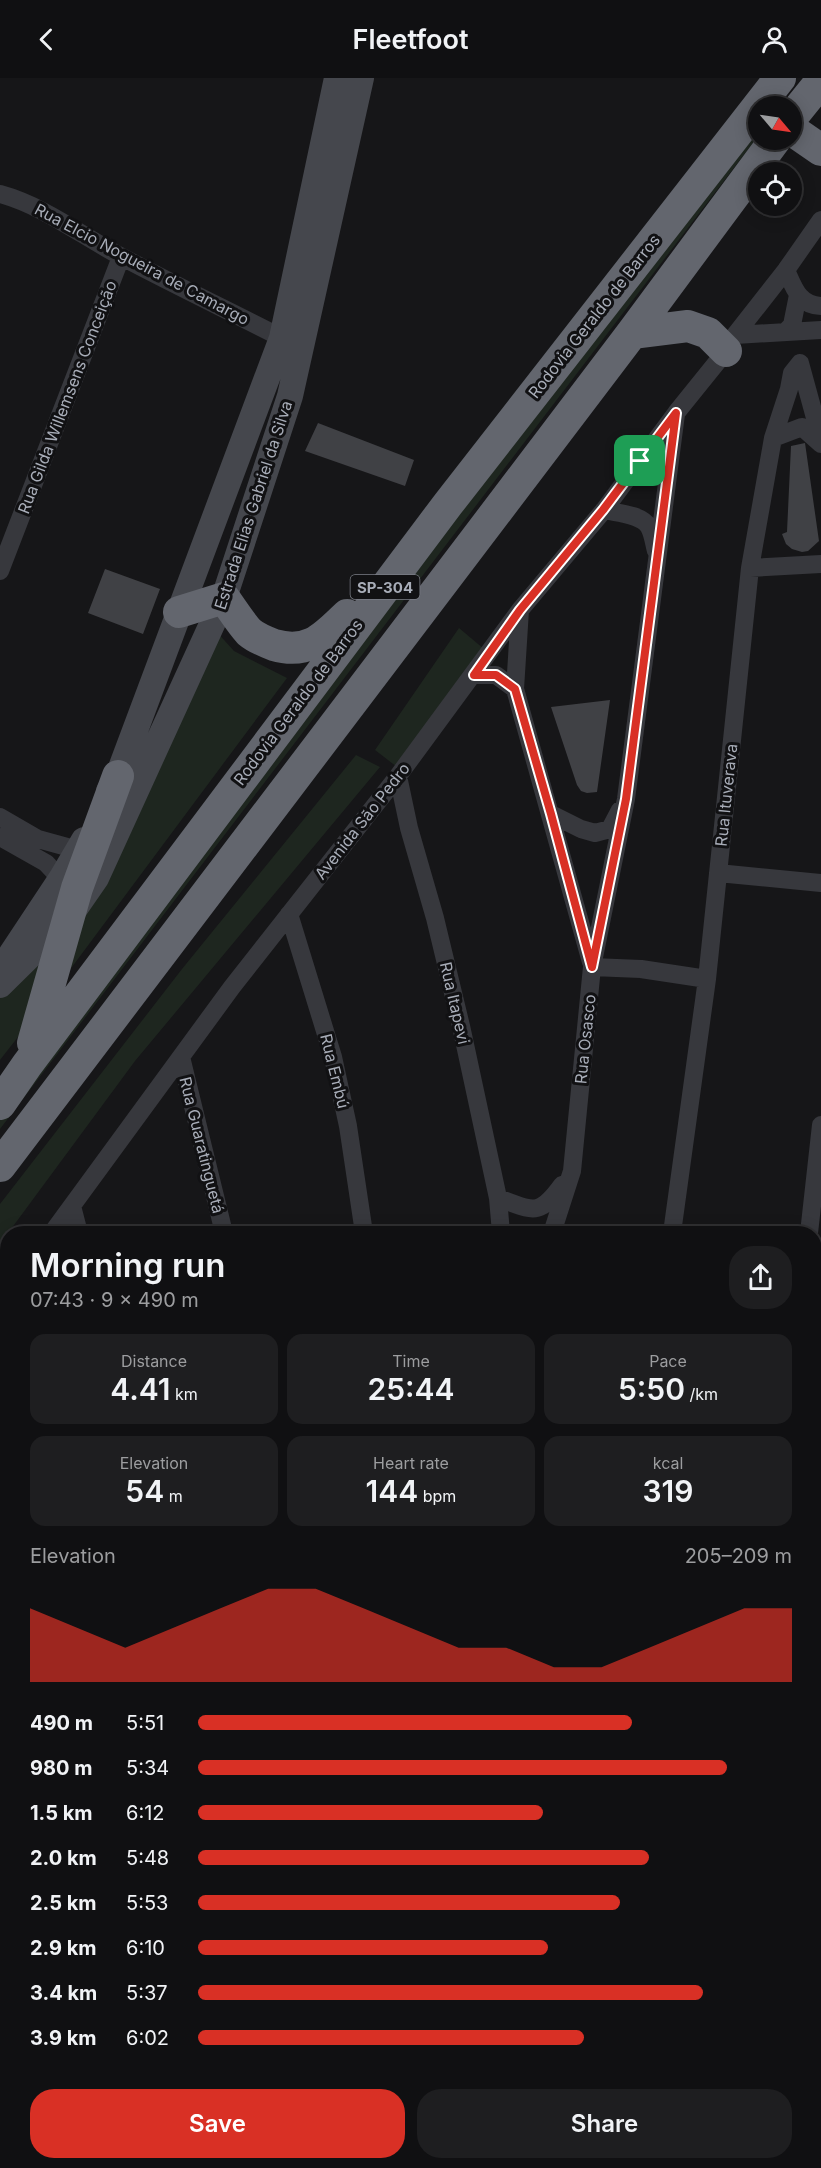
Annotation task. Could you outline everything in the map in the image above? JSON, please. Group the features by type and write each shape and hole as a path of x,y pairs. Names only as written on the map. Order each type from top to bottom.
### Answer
{"highway":[{"name":"Rodovia Geraldo de Barros","path":"0,1104 448,504 780,78"},
{"path":"802,105 821,81"},
{"path":"802,137 821,150"},
{"name":"SP-304","path":"0,1166 632,333 768,150"},
{"path":"632,333 688,326 730,343"},
{"path":"179,612 224,598 250,632 266,642 286,648 306,647 320,640 350,611 409,535 448,504"},
{"path":"27,1065 69,917 118,776"}],"street":[{"name":"Estrada Elias Gabriel da Silva","path":"0,971 61,879 118,776 282,338 337,78"},
{"name":"Estrada Elias Gabriel da Silva","path":"0,985 69,917 96,878 224,598 290,396 361,78"},
{"name":"Rua Elcio Nogueira de Camargo","path":"0,194 33,207 121,257 282,338"},
{"name":"Avenida São Pedro","path":"57,1226 289,914 398,776 520,610 603,510 786,270 821,220"},
{"name":"Rua Gilda Willemsens Conceição","path":"0,571 121,257"},
{"path":"786,270 798,295 811,305 821,306"},
{"path":"786,331 792,325 798,295"},
{"path":"730,343 786,331 821,330"},
{"name":"Rua Ituverava","path":"673,1226 707,979 750,568 773,438 792,373 800,363 821,442"},
{"name":"Rua Osasco","path":"554,1226 572,1171 592,967 626,799 676,413"},
{"path":"773,438 802,427 821,442"},
{"name":"Rua Osasco","path":"603,510 626,514 649,526 658,559"},
{"path":"750,568 821,564"},
{"path":"520,610 515,689 592,967 641,969 707,979"},
{"path":"474,675 496,675 515,689"},
{"name":"Rua Itapevi","path":"398,776 409,828 435,918 498,1198 500,1226"},
{"path":"551,814 581,829 595,833 609,829 626,799"},
{"path":"0,817 38,839 78,850"},
{"path":"0,837 46,863 61,879"},
{"path":"718,873 821,883"},
{"name":"Rua Embú","path":"289,914 333,1057 348,1126 363,1226"},
{"name":"Rua Guaratinguetá","path":"181,1057 222,1226"},
{"path":"810,1226 821,1125"},
{"path":"498,1198 532,1210 548,1204 572,1171"},
{"path":"72,1206 78,1226"}],"shaded area":[{"path":"748,131 748,149 0,1129 0,1111"},
{"path":"459,628 484,649 397,767 375,750"},
{"path":"215,630 234,651 287,678 69,971 80,921"},
{"path":"356,755 380,767 135,1061 13,1226 0,1226 0,1204 182,969"},
{"path":"44,962 25,1028 0,1060 0,994 23,968"}],"building":[{"path":"318,423 414,460 405,486 305,451"},
{"path":"805,443 819,541 808,551 802,552 786,544 782,534 787,532 791,446"},
{"path":"105,569 160,589 143,634 88,613"},
{"path":"610,700 597,792 587,793 581,791 577,785 551,707"}],"route":[{"path":"676,413 626,799 592,967 515,689 496,675 474,675 520,610 603,510 640,461 676,413"}]}
